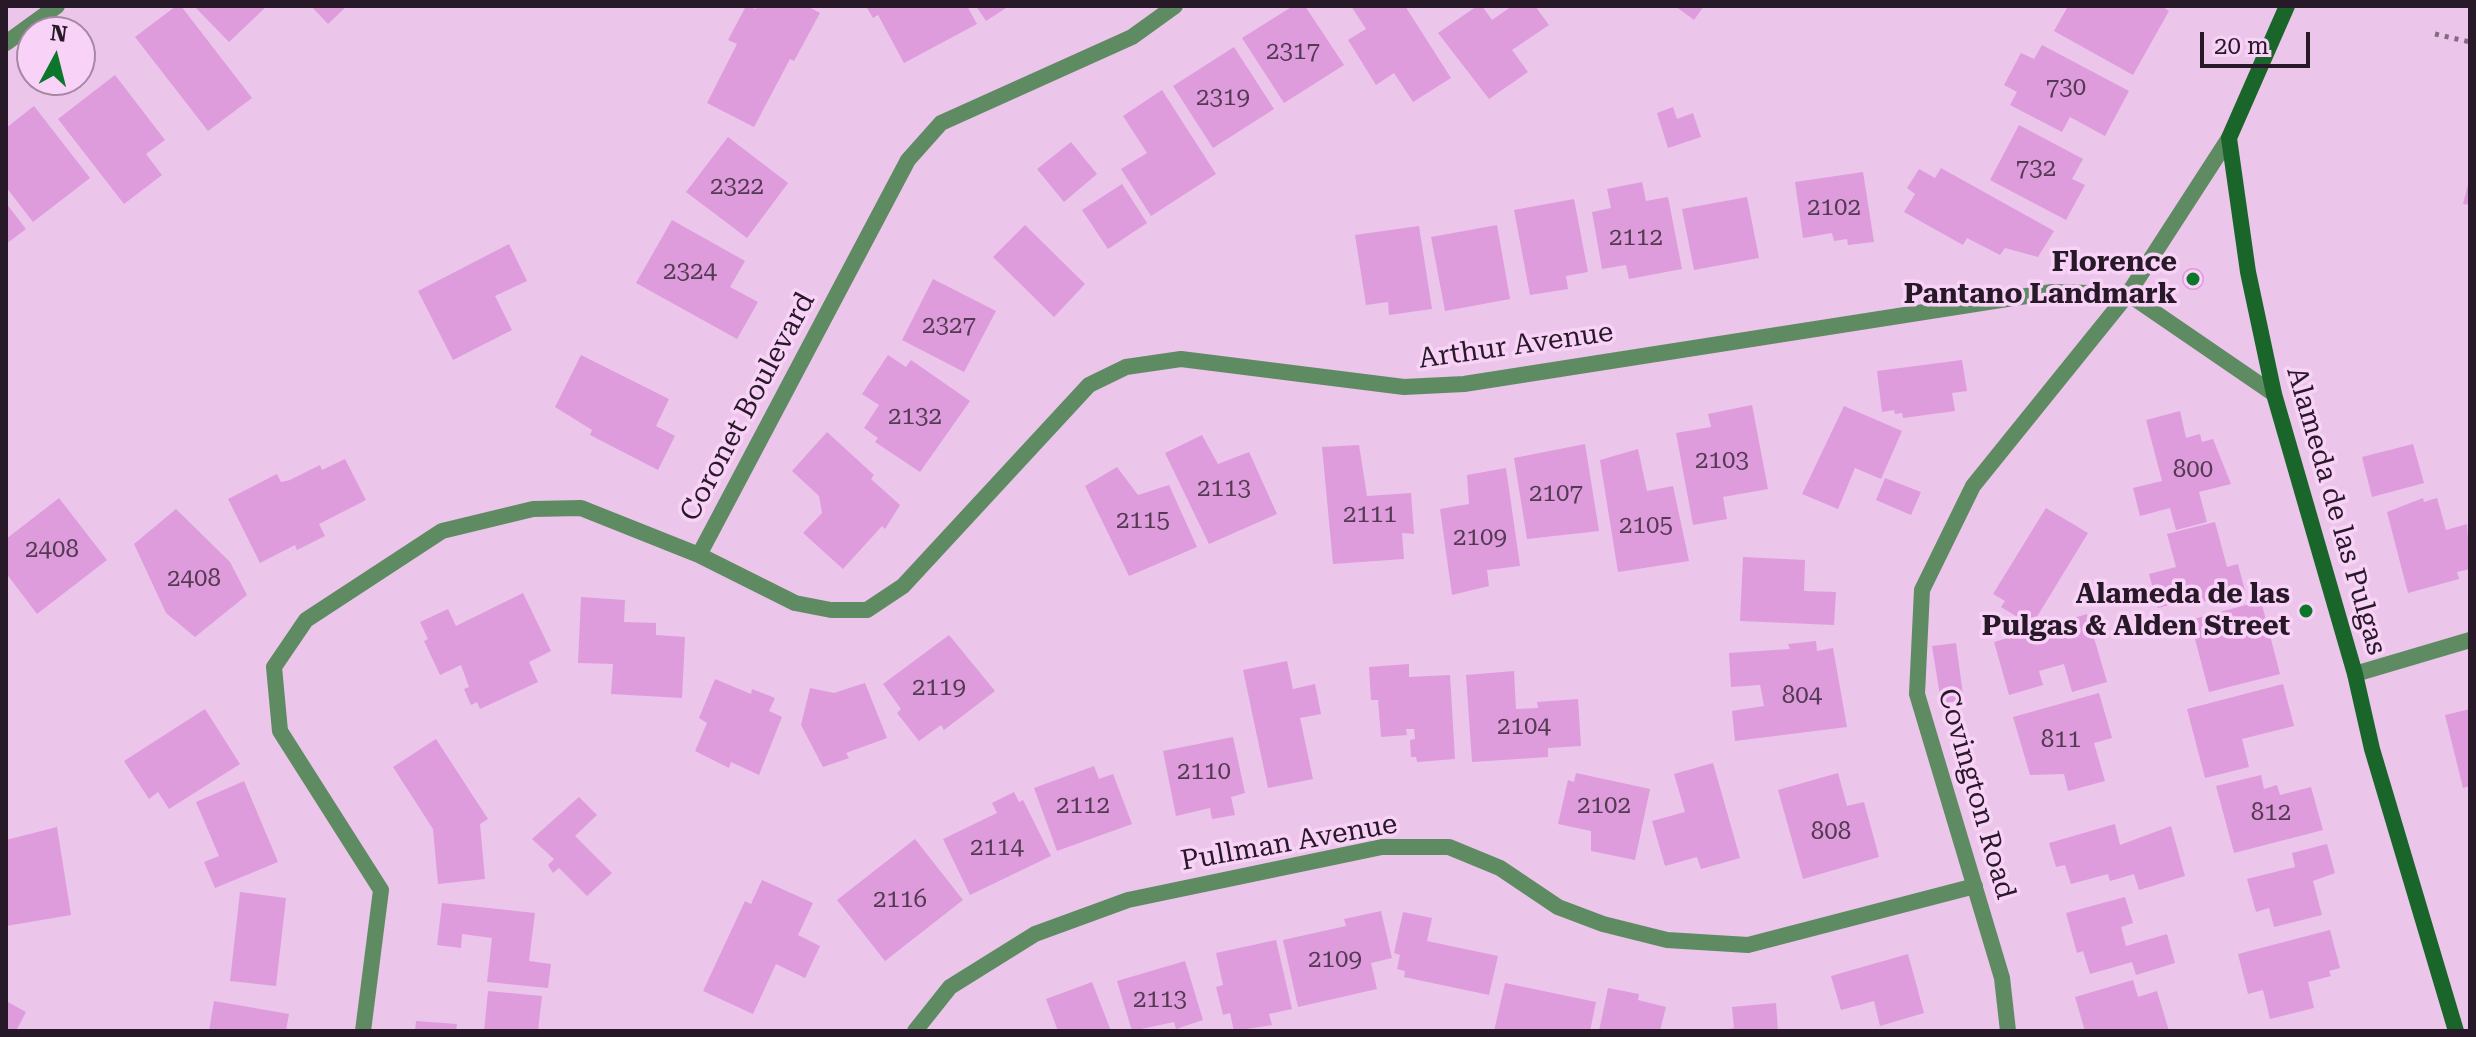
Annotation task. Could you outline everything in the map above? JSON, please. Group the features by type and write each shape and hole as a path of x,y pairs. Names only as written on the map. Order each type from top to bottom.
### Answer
{"main road":[{"path":"2229,138 2287,6"},
{"name":"Alameda de las Pulgas","path":"2229,138 2248,272 2274,394 2355,674 2372,749 2456,1031"}],"street":[{"path":"6,43 57,6"},
{"name":"Coronet Boulevard","path":"363,1031 381,890 280,731 274,667 306,620 442,531 533,509 581,508 699,555 908,160 941,123 1132,37 1175,6"},
{"name":"Covington Road","path":"2008,1031 2002,978 1917,694 1922,590 1973,486 2128,294 2229,138"},
{"name":"Arthur Avenue","path":"699,555 795,603 831,610 867,610 903,586 1089,385 1126,367 1181,359 1404,387 1464,384 2052,292 2128,294"},
{"path":"2128,294 2274,394"},
{"path":"2355,674 2470,640"},
{"name":"Pullman Avenue","path":"915,1031 950,987 1035,934 1128,900 1382,847 1449,847 1500,868 1558,907 1603,924 1667,940 1748,945 1975,886"}],"path":[{"path":"2435,34 2470,42"}],"building":[{"path":"176,6 181,6 252,98 208,131 135,37"},
{"path":"194,6 267,6 229,42"},
{"path":"311,6 347,6 328,24"},
{"path":"746,6 756,9 758,6 807,6 820,13 794,61 790,59 754,127 707,103 737,44 728,40"},
{"path":"866,6 967,6 977,24 904,63 878,15 873,18"},
{"path":"976,6 1009,6 986,21"},
{"path":"1293,6 1305,6 1344,65 1284,103 1242,38"},
{"path":"1351,6 1405,6 1451,78 1413,102 1394,73 1376,85 1348,40 1366,29"},
{"path":"1477,6 1482,6 1492,20 1512,6 1535,6 1549,25 1512,50 1528,72 1489,99 1438,33"},
{"path":"1675,6 1704,6 1694,20"},
{"path":"2068,6 2161,6 2169,11 2133,75 2054,31"},
{"path":"2042,45 2129,91 2105,136 2070,117 2062,132 2010,105 2017,92 2004,85 2021,53 2034,59"},
{"path":"1234,47 1274,109 1213,148 1173,86"},
{"path":"115,75 165,140 146,154 162,175 124,204 58,119 88,96 96,96 96,90"},
{"path":"1162,90 1216,174 1151,216 1121,169 1147,153 1123,116"},
{"path":"34,106 90,178 33,222 6,187 6,128"},
{"path":"1673,107 1677,119 1693,113 1701,137 1668,148 1657,113"},
{"path":"2019,125 2083,159 2072,179 2085,185 2066,220 1990,180"},
{"path":"728,137 788,183 747,238 686,192"},
{"path":"1071,142 1097,174 1064,202 1037,169"},
{"path":"1941,168 2054,231 2038,257 2005,248 2000,255 1967,238 1963,245 1904,212 1915,194 1907,188 1919,169 1935,178"},
{"path":"1863,172 1874,242 1848,245 1847,239 1834,241 1832,233 1803,238 1795,182"},
{"path":"2470,177 2470,205 2463,204"},
{"path":"1642,182 1646,201 1668,197 1682,269 1629,279 1626,265 1602,269 1592,212 1611,208 1607,189"},
{"path":"1122,184 1147,223 1108,249 1082,210"},
{"path":"1747,197 1759,258 1694,270 1682,209"},
{"path":"1574,199 1588,272 1566,276 1568,289 1530,295 1514,210"},
{"path":"6,203 26,229 6,244"},
{"path":"672,220 745,261 730,287 758,302 737,339 636,283"},
{"path":"1025,225 1085,284 1054,317 993,257"},
{"path":"1497,225 1510,299 1445,311 1431,237"},
{"path":"1419,226 1432,309 1389,315 1388,302 1366,305 1355,235"},
{"path":"509,244 527,281 495,296 512,330 453,360 418,291"},
{"name":"Florence Pantano Landmark","path":"2193,268 2204,279 2193,290 2182,279"},
{"path":"933,279 996,311 964,372 902,340"},
{"path":"581,355 669,399 656,426 675,436 658,470 590,435 592,430 555,407"},
{"path":"888,355 906,367 911,360 970,401 920,472 875,442 878,438 864,428 879,405 862,394"},
{"path":"1962,360 1967,391 1952,393 1955,411 1903,418 1902,413 1895,414 1894,410 1882,412 1877,371"},
{"path":"1752,405 1768,489 1723,497 1727,519 1693,525 1676,433 1711,427 1708,414"},
{"path":"1844,406 1902,431 1881,479 1855,468 1838,509 1802,494"},
{"path":"2180,411 2186,438 2200,434 2202,442 2213,439 2231,484 2199,492 2207,522 2176,530 2170,508 2140,516 2133,488 2162,481 2146,420"},
{"path":"827,432 874,475 871,479 900,505 885,529 882,526 843,569 803,533 822,513 819,496 792,471"},
{"path":"1202,435 1218,464 1249,452 1277,514 1209,544 1165,453"},
{"path":"1585,444 1599,531 1527,539 1514,458"},
{"path":"2413,444 2424,483 2372,497 2362,457"},
{"path":"1359,445 1367,496 1411,493 1414,534 1402,533 1404,559 1333,564 1322,447"},
{"path":"1638,449 1647,491 1673,486 1689,561 1618,572 1600,460"},
{"path":"345,459 366,500 319,524 325,536 297,550 295,545 260,563 228,499 277,474 281,482 320,465 322,470"},
{"path":"1117,467 1138,495 1169,485 1197,547 1129,576 1085,486"},
{"path":"1506,468 1520,566 1487,570 1489,586 1452,595 1440,509 1469,504 1467,475"},
{"path":"1885,478 1921,492 1911,515 1876,500"},
{"path":"59,498 107,560 37,614 6,573 6,539"},
{"path":"2423,498 2424,502 2437,498 2446,530 2467,524 2470,569 2457,572 2459,579 2408,593 2387,512"},
{"path":"2046,508 2088,533 2035,620 2027,615 2024,621 2001,607 2005,601 1993,594"},
{"path":"176,509 230,562 247,595 195,637 166,613 134,544"},
{"path":"2215,522 2227,567 2238,564 2245,591 2186,606 2184,601 2158,608 2149,574 2176,567 2167,534"},
{"path":"1743,557 1805,560 1804,591 1836,592 1834,625 1740,621"},
{"path":"523,593 551,651 529,662 538,682 480,709 477,702 471,705 464,689 469,687 461,665 440,675 424,641 428,639 420,622 448,609 456,626"},
{"path":"581,597 625,600 624,622 656,623 656,635 685,637 682,698 611,694 613,664 578,663"},
{"path":"2261,601 2280,674 2209,692 2190,620"},
{"path":"2087,614 2107,682 2072,692 2064,664 2039,671 2043,685 2009,695 1994,642"},
{"path":"949,635 995,691 944,730 941,725 919,741 897,713 901,709 883,684"},
{"path":"1816,641 1817,651 1833,648 1847,727 1735,741 1732,711 1764,706 1760,685 1731,687 1729,653 1790,649 1788,644"},
{"path":"1956,643 1964,702 1941,702 1932,646"},
{"path":"1287,661 1293,689 1315,684 1321,714 1300,718 1313,779 1268,788 1243,670"},
{"path":"1409,664 1409,677 1450,675 1455,759 1417,762 1416,757 1411,757 1410,740 1415,739 1414,729 1406,729 1407,735 1381,737 1378,700 1371,700 1369,667"},
{"path":"1514,671 1516,709 1538,708 1537,702 1578,699 1581,746 1548,748 1548,757 1472,762 1466,675"},
{"path":"715,679 751,694 752,689 775,698 769,711 782,717 759,775 731,762 729,768 695,751 707,723 699,718"},
{"path":"865,683 887,738 846,753 849,758 823,767 801,725 810,688 834,693"},
{"path":"2283,684 2294,726 2242,739 2249,767 2205,778 2187,709"},
{"path":"2099,693 2112,738 2094,743 2105,781 2068,791 2064,774 2030,775 2013,717"},
{"path":"205,709 240,764 169,809 158,792 149,799 124,761"},
{"path":"2470,709 2470,786 2463,788 2445,715"},
{"path":"1233,737 1245,793 1231,797 1235,815 1212,819 1210,808 1176,816 1163,751"},
{"path":"436,739 488,819 480,824 485,879 438,884 433,829 393,767"},
{"path":"1713,763 1740,858 1701,869 1697,857 1665,866 1652,821 1685,812 1674,774"},
{"path":"1094,766 1099,779 1113,774 1132,824 1057,851 1034,788"},
{"path":"1576,773 1650,789 1635,860 1591,851 1591,831 1558,824 1568,780 1574,782"},
{"path":"1838,773 1847,806 1864,802 1879,857 1803,879 1778,790"},
{"path":"2261,775 2264,789 2277,785 2280,795 2311,787 2323,830 2234,853 2216,786"},
{"path":"244,781 278,862 215,888 204,862 219,856 196,802"},
{"path":"1014,792 1019,802 1023,800 1051,856 970,895 943,839 997,813 992,803"},
{"path":"579,797 597,815 575,836 612,873 587,896 559,868 553,873 548,865 554,859 532,839"},
{"path":"2115,824 2120,845 2171,826 2185,876 2139,890 2134,874 2110,881 2108,874 2071,884 2065,865 2056,867 2049,843"},
{"path":"57,827 71,915 6,926 6,840"},
{"path":"915,839 963,900 885,961 837,900"},
{"path":"2327,844 2335,873 2313,881 2322,915 2274,927 2269,908 2256,912 2247,879 2295,867 2292,853"},
{"path":"762,880 813,903 798,935 820,946 805,978 776,964 753,1014 703,991 745,901 751,904"},
{"path":"240,892 286,898 276,986 230,981"},
{"path":"2125,897 2133,923 2121,927 2126,946 2167,934 2175,963 2136,975 2132,962 2090,974 2083,951 2077,953 2066,913"},
{"path":"442,903 535,913 529,961 551,964 548,988 487,982 492,938 462,934 461,948 437,945"},
{"path":"1381,911 1392,958 1371,963 1377,989 1298,1007 1283,940 1346,926 1344,919"},
{"path":"1403,912 1432,918 1427,941 1498,956 1489,995 1404,977 1405,971 1397,969 1400,955 1394,953"},
{"path":"2330,930 2340,968 2329,971 2331,976 2308,982 2314,1008 2270,1019 2263,990 2248,994 2238,954"},
{"path":"1276,940 1292,1009 1269,1014 1272,1025 1234,1031 1230,1013 1223,1015 1216,987 1223,985 1216,953"},
{"path":"1908,954 1924,1013 1880,1026 1874,1001 1841,1010 1831,976"},
{"path":"1185,961 1203,1020 1176,1029 1174,1022 1132,1031 1117,981"},
{"path":"2133,980 2138,997 2157,991 2169,1031 2085,1031 2075,997"},
{"path":"1092,982 1111,1031 1058,1031 1046,999"},
{"path":"1505,983 1596,1002 1590,1031 1494,1031"},
{"path":"1608,988 1639,994 1638,1000 1666,1007 1660,1031 1599,1031"},
{"path":"488,991 542,996 538,1031 484,1031"},
{"path":"6,1001 26,1012 16,1031 6,1031"},
{"path":"214,1001 289,1014 286,1031 209,1031"},
{"path":"1776,1003 1778,1031 1719,1031 1734,1028 1732,1007"},
{"path":"416,1021 457,1024 456,1031 415,1031"}],"place":[{"name":"Florence Pantano Landmark","path":"2193,279"},
{"name":"Alameda de las Pulgas & Alden Street","path":"2306,611"}]}
